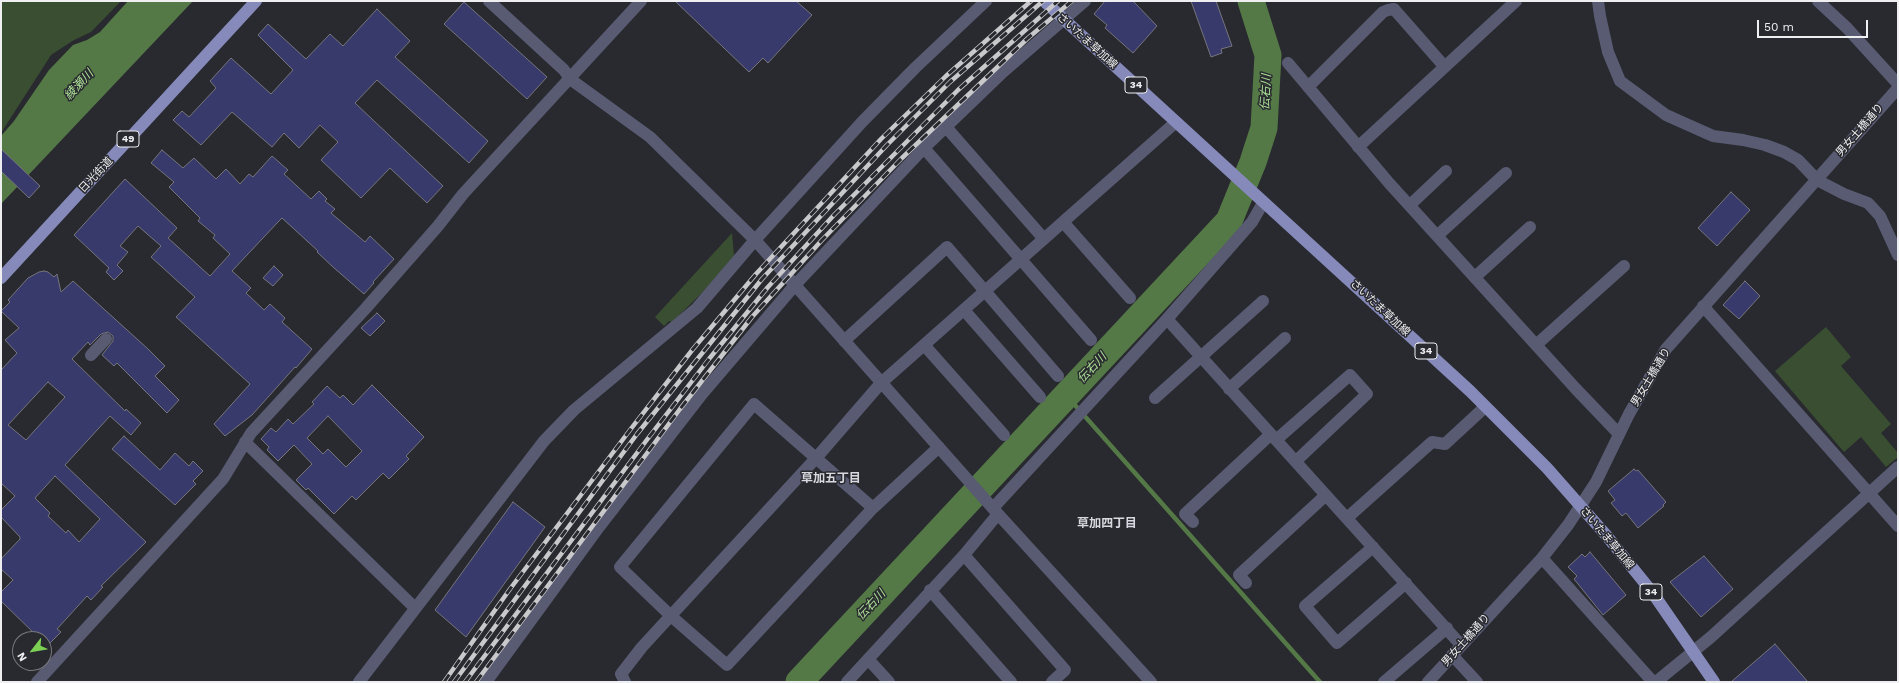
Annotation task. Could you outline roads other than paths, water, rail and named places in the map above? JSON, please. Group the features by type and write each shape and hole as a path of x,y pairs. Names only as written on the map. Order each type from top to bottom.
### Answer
{"main road":[{"name":"日光街道","path":"1,278 256,1"},
{"name":"さいたま草加線","path":"1044,1 1485,406 1547,468 1582,507 1652,592 1714,682"}],"street":[{"path":"489,1 564,70 570,79 650,137 756,240 1144,680"},
{"path":"37,682 223,480 245,442 413,255 464,194 641,1"},
{"path":"359,682 414,608 544,441 574,410 697,308 867,117 915,68 986,1"},
{"path":"486,682 600,528 702,394 795,284 924,148 1063,19 1085,1"},
{"path":"1358,147 1516,1"},
{"path":"1598,1 1608,52 1620,81 1666,115 1713,136 1765,145 1784,152 1798,160 1817,180 1844,194 1868,203 1880,216 1898,255"},
{"path":"1818,1 1847,28 1898,84"},
{"path":"1308,87 1383,12 1387,6 1394,9 1444,66"},
{"path":"1288,63 1358,147 1536,345 1619,434"},
{"name":"男女土橋通り","path":"1428,682 1542,558 1582,507 1650,375 1666,349 1898,88"},
{"path":"625,682 621,674 625,668 817,457 882,383 1176,122"},
{"path":"946,127 1044,239"},
{"path":"924,148 1091,340"},
{"path":"1410,205 1446,171"},
{"path":"1438,235 1506,173"},
{"path":"846,682 964,555 994,509 1167,319 1252,222 1263,203"},
{"path":"1064,223 1130,298"},
{"path":"1475,277 1530,227"},
{"path":"844,341 947,247 986,290 1058,376"},
{"path":"1536,345 1624,266"},
{"path":"1155,398 1263,301"},
{"path":"1703,306 1898,526"},
{"path":"964,310 1040,397"},
{"path":"1167,319 1461,645"},
{"path":"1229,388 1285,338"},
{"path":"91,355 106,339"},
{"path":"925,346 1004,435"},
{"path":"1193,522 1185,514 1274,437 1350,375 1367,394 1296,462"},
{"path":"873,508 817,457 754,404 620,567 671,616 727,665 873,508 939,447"},
{"path":"1347,518 1432,442 1445,444 1485,406"},
{"path":"245,442 414,608"},
{"path":"1542,558 1654,682 1711,637 1898,467"},
{"path":"1246,583 1239,575 1326,495"},
{"path":"1373,547 1305,606 1337,643 1406,583"},
{"path":"964,555 1065,670 1052,682"},
{"path":"930,590 1011,682"},
{"path":"1384,682 1447,628"},
{"path":"1452,655 1477,682"},
{"path":"868,658 889,682"}],"water":[{"name":"綾瀬川","path":"128,1 193,1 1,204 1,136 14,121 49,70 73,45 87,40 100,32"}],"waterway":[{"name":"伝右川","path":"799,682 1229,221 1253,162 1264,128 1268,55 1251,1"},
{"path":"1066,395 1320,682"}],"railway":[{"path":"444,682 510,589 630,430 693,349 756,274 881,139 946,76 1031,1"},
{"path":"454,682 637,434 762,279 887,145 950,82 1043,1"},
{"path":"465,682 646,441 709,359 768,287 834,215 958,90 1058,1"},
{"path":"476,682 680,409 752,317 822,240 902,158 1028,38 1072,1"}],"district":[{"name":"草加五丁目","path":"831,478"},
{"name":"草加四丁目","path":"1107,523"}]}
